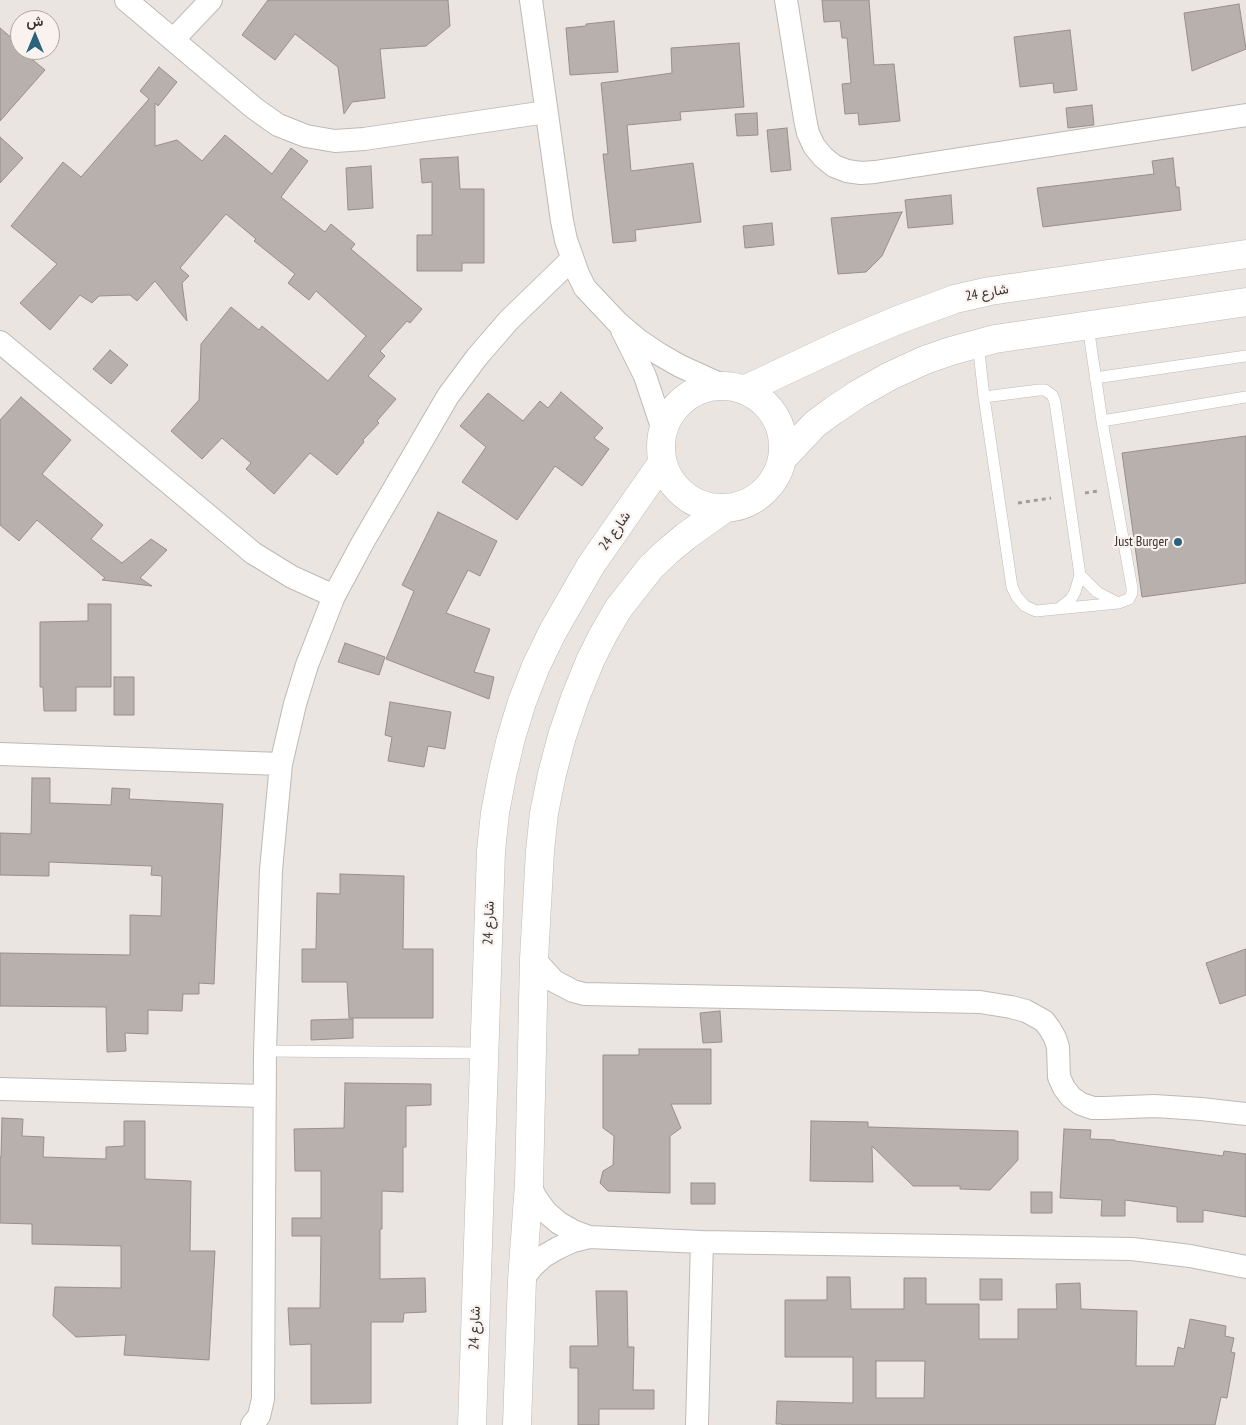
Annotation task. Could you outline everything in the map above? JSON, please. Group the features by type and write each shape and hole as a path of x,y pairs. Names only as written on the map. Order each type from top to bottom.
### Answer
{"street":[{"path":"126,0 254,108 278,125 306,136 335,141 364,139 546,112"},
{"path":"173,40 211,0"},
{"path":"532,0 562,221 572,259 585,288 618,323 659,354 702,377 734,388 760,399 771,411 780,426 783,442 782,459 775,478 762,494 744,504 724,509 708,507 692,501 679,492 669,478 662,463 660,446 663,430 672,411 686,397 704,388 734,388"},
{"path":"786,0 808,133 814,146 823,157 834,166 847,171 875,172 1246,115"},
{"name":"شارع 24","path":"734,388 898,320 955,299 990,292 1246,254"},
{"path":"257,1422 262,1399 265,1052 271,870 281,764 295,704 307,665 334,596 372,526 448,396 477,357 509,320 572,259"},
{"path":"782,459 816,424 858,394 890,376 925,360 951,351 996,339 1246,302"},
{"path":"618,323 644,376 663,430"},
{"path":"0,342 253,553 292,577 334,596"},
{"name":"شارع 24","path":"472,1425 491,851 495,813 502,776 522,702 536,666 553,631 591,565 662,463"},
{"path":"517,1425 522,1280 528,1184 534,959 540,851 544,813 552,774 575,698 603,634 618,609 651,568 668,551 724,509"},
{"path":"0,754 281,764"},
{"path":"534,959 554,981 568,989 584,994 980,1002 1011,1007 1026,1011 1044,1021 1050,1029 1058,1047 1059,1077 1068,1093 1082,1104 1093,1108 1154,1106 1246,1114"},
{"path":"0,1089 265,1096"},
{"path":"528,1184 536,1198 552,1218 573,1231 589,1237"},
{"path":"522,1280 544,1256 573,1241 589,1237 702,1242 1132,1249 1190,1256 1246,1267"},
{"path":"697,1425 702,1242"}],"lane":[{"path":"978,344 1012,586 1017,597 1025,606 1036,611 1118,603 1129,599 1132,588 1102,421 1088,326"},
{"path":"1095,378 1246,356"},
{"path":"984,397 1045,390 1052,395 1056,402 1080,575 1071,599 1057,610"},
{"path":"1102,421 1246,397"},
{"path":"1080,575 1097,592 1118,603"},
{"path":"265,1052 485,1053"}],"building":[{"path":"268,0 448,0 450,26 426,46 380,49 385,98 352,102 344,114 338,67 295,34 275,60 242,35"},
{"path":"822,0 869,0 874,65 894,64 900,121 859,125 858,113 845,114 842,84 851,83 847,38 842,38 840,21 824,22"},
{"path":"1239,4 1246,49 1192,71 1184,13"},
{"path":"614,21 618,72 570,75 566,28"},
{"path":"0,28 10,36 10,60 33,60 45,70 0,121"},
{"path":"1070,30 1077,90 1054,93 1053,83 1020,87 1014,37"},
{"path":"739,43 744,107 680,112 681,120 627,125 631,171 693,163 701,222 635,230 636,241 613,243 603,154 608,154 601,83 672,73 671,48"},
{"path":"159,67 177,82 158,106 155,103 155,146 177,140 202,161 225,135 272,174 291,148 308,161 281,197 325,232 331,224 355,244 351,249 422,309 410,323 407,321 380,351 385,356 368,376 396,399 377,421 379,423 363,440 364,442 337,475 310,453 274,494 246,469 251,463 222,438 202,459 171,431 199,400 201,344 231,307 259,330 262,326 328,381 366,336 316,291 309,300 288,283 295,274 254,241 256,239 226,214 180,268 189,276 182,283 187,321 155,281 137,301 130,295 99,296 92,303 80,295 50,330 20,303 57,264 11,226 63,162 81,177 149,99 140,91"},
{"path":"1092,105 1094,125 1068,128 1066,108"},
{"path":"757,113 758,135 737,136 735,114"},
{"path":"787,128 791,170 771,172 767,130"},
{"path":"0,137 23,158 0,183"},
{"path":"458,157 460,189 484,189 484,263 462,263 462,271 417,271 417,235 432,235 432,182 422,183 420,159"},
{"path":"1173,158 1176,187 1179,187 1181,210 1043,227 1037,188 1154,174 1152,161"},
{"path":"371,166 373,208 348,210 346,168"},
{"path":"951,195 953,224 908,228 905,200"},
{"path":"902,212 882,256 866,272 838,274 831,218"},
{"path":"772,223 774,245 745,248 743,226"},
{"path":"110,350 128,365 111,384 93,369"},
{"path":"561,392 603,428 594,438 609,449 582,486 555,466 517,520 462,482 486,447 460,426 488,393 523,421 540,401 548,408"},
{"path":"21,397 71,440 42,474 103,525 91,539 122,563 151,539 167,550 140,578 152,586 102,580 105,578 37,520 19,541 0,525 0,420"},
{"path":"1246,436 1246,583 1142,597 1122,453"},
{"path":"438,512 497,541 480,576 468,570 446,613 490,629 474,672 494,677 489,699 386,659 414,591 402,585"},
{"path":"88,604 111,604 111,687 76,687 76,711 44,711 43,687 40,687 40,622 88,621"},
{"path":"345,643 385,657 379,675 338,662"},
{"path":"114,677 134,677 134,715 114,715"},
{"path":"390,702 451,712 445,749 428,746 424,767 388,761 392,737 385,735"},
{"path":"32,778 50,778 50,803 111,805 112,788 130,789 129,799 223,804 214,984 199,983 199,994 183,994 182,1011 148,1010 148,1034 125,1033 126,1051 107,1052 106,1007 0,1006 0,953 130,955 130,915 161,916 162,876 151,875 152,866 49,862 49,876 0,875 0,833 31,834"},
{"path":"340,874 404,876 403,949 433,949 433,1018 349,1018 347,982 302,982 302,949 316,949 317,893 340,894"},
{"path":"1246,949 1246,995 1220,1004 1206,963"},
{"path":"720,1011 722,1042 703,1043 700,1013"},
{"path":"353,1019 353,1038 311,1040 311,1020"},
{"path":"639,1049 711,1049 711,1104 671,1104 681,1128 670,1136 670,1193 608,1191 600,1183 603,1171 613,1165 614,1136 603,1128 603,1055 639,1055"},
{"path":"345,1083 431,1084 431,1105 406,1106 406,1147 403,1147 403,1192 382,1191 382,1229 380,1229 380,1279 425,1278 426,1312 404,1313 403,1322 371,1322 371,1403 311,1404 311,1344 290,1345 288,1308 320,1308 321,1236 292,1236 292,1218 321,1218 321,1171 295,1171 294,1129 344,1128"},
{"path":"2,1118 23,1119 22,1136 44,1137 43,1157 106,1159 106,1147 124,1146 124,1121 145,1121 145,1179 191,1181 190,1251 215,1251 209,1360 124,1355 126,1335 76,1337 53,1316 55,1287 121,1288 121,1246 32,1244 32,1224 0,1223"},
{"path":"811,1121 868,1122 868,1127 1018,1131 1018,1160 990,1190 960,1189 960,1186 913,1186 872,1146 873,1182 810,1181"},
{"path":"1064,1129 1091,1130 1090,1139 1115,1140 1223,1156 1224,1151 1246,1154 1246,1217 1203,1210 1203,1222 1177,1222 1177,1207 1125,1200 1125,1216 1101,1216 1102,1200 1060,1198"},
{"path":"691,1183 715,1183 715,1204 691,1204"},
{"path":"1031,1192 1052,1192 1052,1213 1031,1213"},
{"path":"827,1277 850,1277 851,1309 904,1309 904,1278 926,1278 926,1304 979,1304 979,1339 1018,1339 1018,1309 1057,1309 1056,1284 1080,1283 1081,1309 1137,1311 1136,1366 1174,1366 1178,1347 1184,1349 1190,1319 1226,1326 1225,1336 1234,1338 1231,1352 1235,1353 1227,1398 1221,1397 1215,1425 776,1424 777,1401 853,1403 853,1357 785,1357 785,1300 827,1300","holes":["876,1361 925,1361 924,1398 876,1398"]},
{"path":"980,1279 1002,1279 1002,1300 980,1300"},
{"path":"596,1291 627,1291 628,1347 634,1347 633,1390 654,1390 654,1409 599,1409 599,1425 578,1425 578,1368 570,1368 570,1346 598,1346"}],"place":[{"name":"Just Burger","path":"1178,542"}]}
